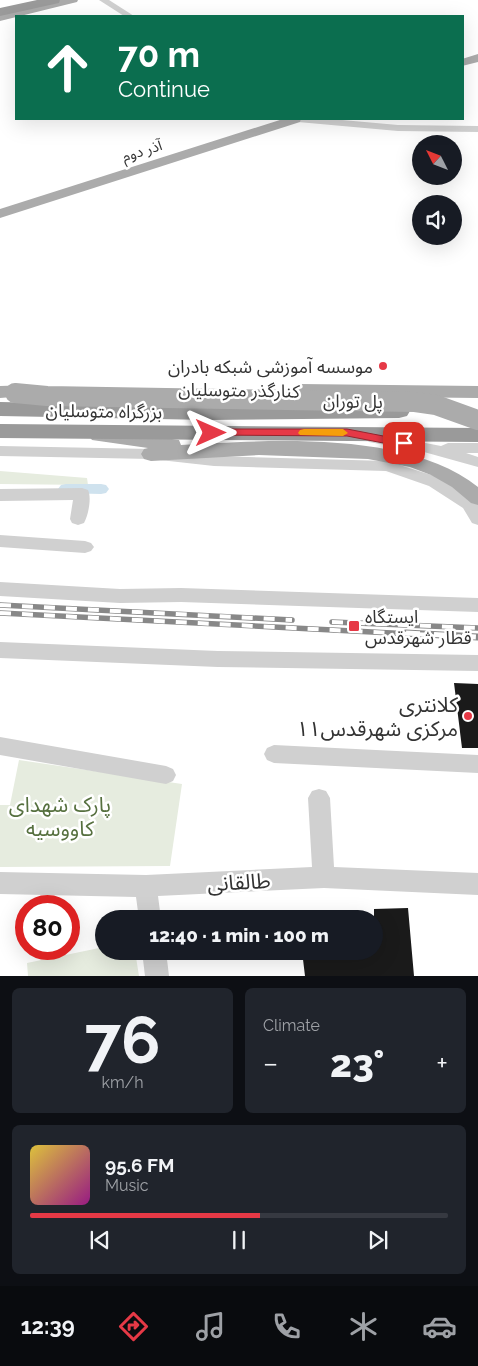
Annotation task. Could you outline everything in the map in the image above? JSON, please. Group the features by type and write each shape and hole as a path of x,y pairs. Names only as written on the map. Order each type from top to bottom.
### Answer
{"highway":[{"path":"0,2 10,0"},
{"path":"0,12 54,0"},
{"name":"بزرگراه متوسلیان","path":"0,409 209,413 478,409"},
{"name":"بزرگراه متوسلیان","path":"0,431 74,433 478,434"}],"main road":[{"path":"0,18 73,0"},
{"path":"464,62 478,58"},
{"name":"آذر دوم","path":"0,214 293,120"},
{"name":"کنارگذر متوسلیان","path":"7,392 62,388 478,392"},
{"name":"پل توران","path":"7,392 47,396 415,402 436,405 478,420"},
{"path":"74,433 206,449"},
{"path":"151,454 206,449 257,448 363,450 416,462 435,470 448,477 475,501"}],"street":[{"path":"104,0 128,15"},
{"path":"307,120 398,128 478,129"},
{"path":"347,433 424,447 478,462"},
{"path":"424,447 478,448"},
{"path":"0,451 151,454 214,462 387,466 435,482 475,501 478,519"},
{"path":"0,495 82,494 78,519"},
{"path":"0,541 85,546"},
{"path":"0,589 120,596 181,595 478,605"},
{"path":"0,650 218,659 478,663"},
{"path":"0,746 166,775"},
{"path":"274,754 478,764"},
{"path":"319,798 324,878"},
{"name":"طالقانی","path":"0,883 146,886 324,878 478,884"},
{"path":"146,886 149,910"},
{"path":"155,960 157,976"}],"green space":[{"path":"0,471 87,478 88,485 0,484"},
{"name":"پارک شهدای کاووسیه","path":"19,760 182,784 170,866 0,867 0,805 10,805"},
{"path":"95,949 95,960 136,960 139,976 28,976 27,963 41,960 80,960 80,952"}],"building":[{"name":"کلانتری ۱۱مرکزی شهرقدس","path":"454,683 478,684 478,748 462,748"},
{"path":"408,908 414,976 305,976 303,960 383,960 383,910 374,909"}],"waterway":[{"path":"66,489 101,489"}],"railway":[{"path":"0,605 292,620"},
{"path":"0,613 431,635"},
{"path":"332,622 478,628"},
{"path":"406,633 478,637"}],"slow traffic":[{"path":"304,433 343,433"}],"place":[{"name":"موسسه آموزشی شبکه بادران","path":"383,366"},
{"name":"ایستگاه قطار شهرقدس","path":"354,626"},
{"name":"کلانتری ۱۱مرکزی شهرقدس","path":"468,716"}],"route":[{"path":"211,433 347,433 404,443"}]}
